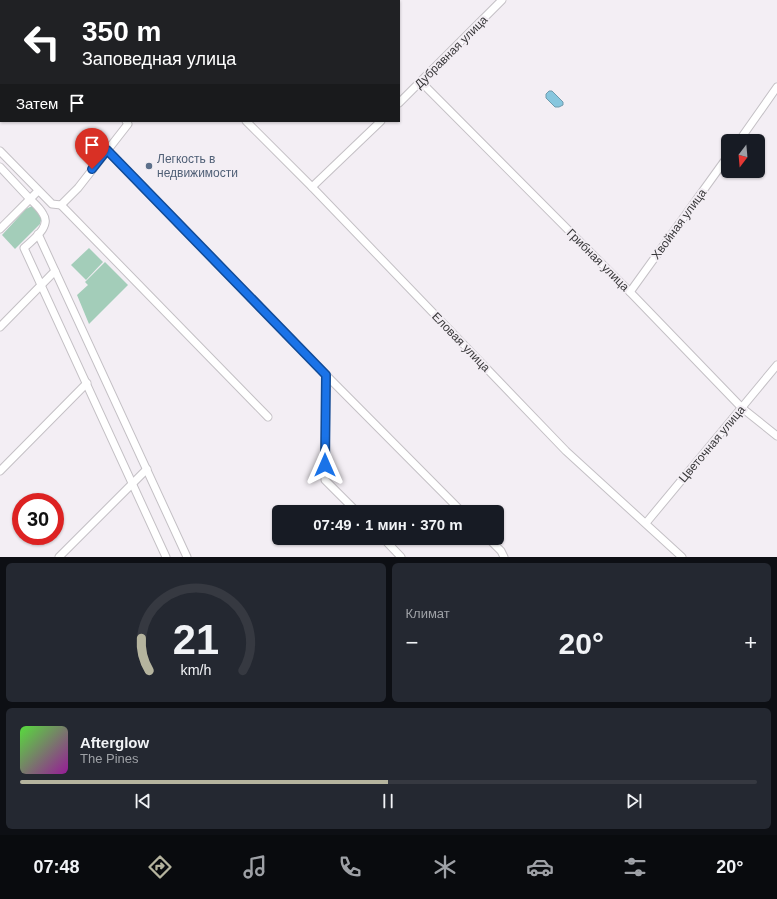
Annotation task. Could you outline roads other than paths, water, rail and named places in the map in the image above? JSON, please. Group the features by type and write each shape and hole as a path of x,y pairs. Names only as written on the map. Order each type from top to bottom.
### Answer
{"street":[{"name":"Дубравная улица","path":"400,102 502,0"},
{"name":"Грибная улица","path":"421,82 630,292 742,408 777,436"},
{"path":"744,134 777,87"},
{"path":"61,205 78,188 128,124 127,122"},
{"name":"Еловая улица","path":"247,122 312,187 566,451 682,557"},
{"path":"312,187 380,122"},
{"path":"107,150 455,505"},
{"path":"0,151 52,204 61,205 268,417"},
{"name":"Хвойная улица","path":"630,292 721,166"},
{"path":"0,167 44,214 46,220 44,227 24,248 166,557"},
{"path":"0,229 38,191"},
{"path":"38,234 187,557"},
{"path":"0,327 55,271"},
{"name":"Цветочная улица","path":"646,523 777,365"},
{"path":"326,375 325,480 350,505"},
{"path":"0,471 87,383"},
{"path":"59,557 147,469"},
{"path":"390,545 401,557"},
{"path":"496,545 502,551 504,557"}],"water":[{"path":"549,91 552,91 563,102 563,105 555,107 546,98 546,94"}],"place":[{"name":"Легкость в недвижимости","path":"149,166"}]}
